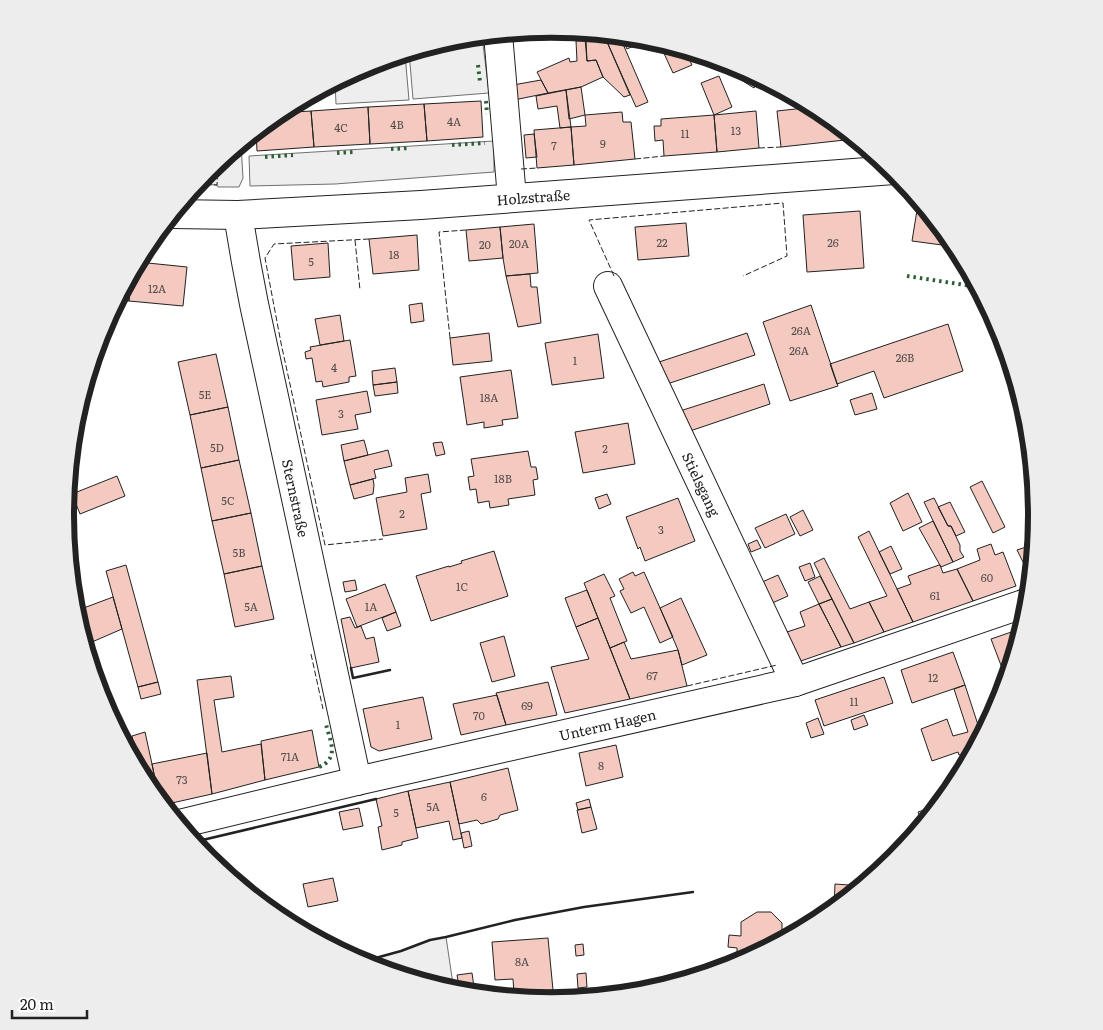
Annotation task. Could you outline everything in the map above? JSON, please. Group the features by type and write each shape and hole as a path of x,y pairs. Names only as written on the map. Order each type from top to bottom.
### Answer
{"street":[{"path":"499,41 512,198"},
{"name":"Holzstraße","path":"181,214 238,215 421,205 882,171"},
{"name":"Sternstraße","path":"238,215 252,295 357,781"},
{"name":"Stielsgang","path":"608,286 795,682"},
{"name":"Unterm Hagen","path":"186,822 357,781 795,682 1020,605"}],"shaded area":[{"path":"483,43 489,93 413,99 410,60 458,47"},
{"path":"406,61 409,100 336,104 335,89 369,74"},
{"path":"494,141 494,172 335,184 250,186 249,156"},
{"path":"241,152 243,178 239,187 218,187 217,185 207,184"},
{"path":"446,937 453,982 398,967 375,958 401,951 430,940"}],"building":[{"path":"585,39 607,41 630,95 624,97 603,77 596,60 587,61"},
{"path":"586,40 587,61 596,60 603,77 581,87 548,93 537,72 569,58 570,62 577,61 576,41"},
{"path":"607,41 623,44 648,102 636,107"},
{"path":"624,44 635,45 627,49"},
{"path":"663,51 689,58 692,65 673,73"},
{"path":"732,73 756,84 754,88"},
{"path":"719,76 732,107 714,115 701,83"},
{"path":"541,80 548,93 514,100 513,85"},
{"path":"581,87 585,115 569,119 566,90"},
{"path":"566,90 571,127 560,128 557,106 538,109 536,96"},
{"path":"481,101 483,137 427,141 424,104"},
{"path":"424,104 427,141 370,144 368,107"},
{"path":"368,107 370,144 314,147 311,111"},
{"path":"802,108 845,140 781,147 777,111"},
{"path":"311,111 314,147 257,151 256,140 296,112"},
{"path":"756,111 759,148 717,152 714,115"},
{"path":"622,112 623,122 631,122 635,159 574,165 571,127 586,126 585,115"},
{"path":"714,115 717,152 664,156 663,140 655,141 654,126 661,126 661,119"},
{"path":"571,127 574,165 537,168 534,130"},
{"path":"534,134 537,157 526,158 524,135"},
{"path":"917,208 946,245 912,241"},
{"path":"860,211 864,268 807,272 803,215"},
{"path":"686,223 689,256 638,260 635,227"},
{"path":"534,224 538,273 506,276 500,227"},
{"path":"500,227 503,258 469,261 466,230"},
{"path":"417,235 419,270 373,274 369,239"},
{"path":"328,243 330,277 294,280 291,246"},
{"path":"146,263 187,267 183,306 129,301 130,291"},
{"path":"530,274 531,287 537,287 541,323 518,327 506,276"},
{"path":"130,291 129,301 125,301"},
{"path":"422,303 424,321 411,323 409,305"},
{"path":"811,305 838,386 790,401 763,322"},
{"path":"340,315 344,341 320,345 315,319"},
{"path":"948,324 963,371 884,398 874,371 837,384 830,364"},
{"path":"489,333 492,361 453,365 450,338"},
{"path":"747,333 755,355 664,385 656,363"},
{"path":"598,334 604,378 552,385 545,343"},
{"path":"350,340 356,376 349,377 349,382 323,387 322,381 316,382 312,358 306,359 305,352 311,350 310,347"},
{"path":"216,354 228,407 190,415 178,362"},
{"path":"395,368 397,382 373,385 372,371"},
{"path":"511,370 518,418 502,420 503,425 484,428 484,422 467,425 460,377"},
{"path":"397,382 398,393 375,396 373,385"},
{"path":"764,384 770,404 687,432 680,411"},
{"path":"367,391 371,412 355,415 358,429 322,435 316,400"},
{"path":"872,393 877,409 855,415 850,400"},
{"path":"228,407 239,460 201,468 190,415"},
{"path":"628,423 635,464 583,473 575,432"},
{"path":"364,440 368,455 344,461 341,445"},
{"path":"442,442 445,454 436,456 433,443"},
{"path":"388,450 392,466 374,470 376,478 350,485 344,461"},
{"path":"528,451 531,467 536,467 538,479 533,480 535,495 508,499 509,505 490,508 489,501 478,503 476,489 470,490 468,477 474,476 471,459"},
{"path":"239,460 251,513 212,521 201,468"},
{"path":"428,474 431,492 421,494 427,529 383,536 376,498 407,492 405,478"},
{"path":"117,476 125,496 80,514 74,500 75,493"},
{"path":"373,479 373,494 354,499 350,485"},
{"path":"982,481 1005,527 993,533 970,487"},
{"path":"908,493 922,522 903,531 890,503"},
{"path":"607,494 611,504 599,509 595,498"},
{"path":"678,498 695,541 645,561 640,547 638,549 626,517"},
{"path":"934,498 948,526 951,526 964,557 953,562 924,502"},
{"path":"950,502 965,532 956,536 951,526 948,526 938,507"},
{"path":"803,510 813,530 800,536 790,517"},
{"path":"251,513 262,566 224,574 212,521"},
{"path":"786,514 795,534 765,548 755,528"},
{"path":"933,521 953,562 941,567 919,528"},
{"path":"869,531 913,622 884,632 869,602 887,596 858,537"},
{"path":"757,540 761,548 751,552 748,544"},
{"path":"991,544 995,555 1003,552 1016,586 973,601 957,569 980,560 977,549"},
{"path":"891,546 902,569 890,574 879,552"},
{"path":"1028,546 1026,568 1017,550"},
{"path":"494,551 508,596 431,621 416,576 462,563 461,561"},
{"path":"824,558 850,609 869,602 884,632 854,643 814,563"},
{"path":"810,563 815,577 805,581 799,567"},
{"path":"126,565 158,682 138,687 106,571"},
{"path":"940,565 943,573 957,569 973,601 913,622 897,589 911,584 908,576"},
{"path":"262,566 274,619 235,627 224,574"},
{"path":"633,572 635,576 644,572 673,637 660,643 644,607 631,613 620,591 624,589 619,579"},
{"path":"604,574 615,596 610,598 627,641 610,648 584,583"},
{"path":"778,575 788,596 770,604 760,583"},
{"path":"820,576 832,599 819,604 808,582"},
{"path":"355,580 357,590 345,592 343,582"},
{"path":"385,584 396,612 357,627 346,599"},
{"path":"587,590 598,618 576,627 565,598"},
{"path":"113,597 122,629 92,642 83,608"},
{"path":"681,598 707,655 682,665 678,650 660,608"},
{"path":"832,599 854,643 841,647 819,604"},
{"path":"819,604 841,647 798,662 784,633 805,626 800,612"},
{"path":"396,612 401,626 387,631 382,618"},
{"path":"350,617 355,628 361,626 366,639 374,637 379,662 351,668 341,619"},
{"path":"598,618 630,699 565,713 551,667 589,659 576,627"},
{"path":"1015,631 1003,671 991,639"},
{"path":"504,636 515,676 492,682 480,643"},
{"path":"624,642 631,659 678,650 687,686 630,699 610,648"},
{"path":"953,652 965,685 912,703 901,670"},
{"path":"231,676 234,697 214,700 222,752 261,744 265,780 212,794 197,680"},
{"path":"884,677 893,703 824,726 815,700"},
{"path":"158,682 161,694 141,699 138,687"},
{"path":"548,682 557,715 506,725 496,693"},
{"path":"965,685 979,728 966,752 959,755 958,752 932,761 921,729 947,719 953,736 968,732 954,689"},
{"path":"497,695 506,725 461,735 453,704"},
{"path":"423,697 432,739 379,751 371,747 363,709"},
{"path":"864,715 868,725 854,730 851,720"},
{"path":"818,718 824,734 811,738 806,723"},
{"path":"312,730 319,767 265,780 261,741"},
{"path":"145,732 155,782 134,746 132,736"},
{"path":"616,745 623,777 586,786 579,753"},
{"path":"207,753 212,794 171,803 156,782 152,764"},
{"path":"508,768 518,810 500,815 498,819 481,824 477,820 459,824 450,782"},
{"path":"450,782 462,838 453,840 449,821 416,828 408,791"},
{"path":"408,791 418,838 402,842 402,845 382,850 378,827 382,826 376,799"},
{"path":"589,799 591,807 578,810 576,803"},
{"path":"591,807 597,829 582,833 577,810"},
{"path":"359,808 363,826 343,830 339,812"},
{"path":"928,809 921,818 918,812"},
{"path":"469,831 472,846 464,848 461,833"},
{"path":"333,878 338,901 308,907 303,884"},
{"path":"835,884 852,885 842,894 834,899"},
{"path":"757,912 771,912 782,923 782,933 737,955 737,948 728,947 729,935 741,936 741,922"},
{"path":"548,938 553,990 514,990 513,979 495,980 492,942"},
{"path":"583,944 584,955 576,956 575,945"},
{"path":"472,973 474,986 458,983 457,975"},
{"path":"586,973 587,987 578,988 577,974"}],"hedge":[{"path":"478,65 480,82"},
{"path":"486,101 487,114"},
{"path":"452,145 485,143"},
{"path":"391,149 410,148"},
{"path":"337,153 354,152"},
{"path":"265,157 293,155"},
{"path":"907,276 970,286"},
{"path":"319,767 330,759 332,748 326,724"}],"fence":[{"path":"759,148 781,147"},
{"path":"635,159 664,156"},
{"path":"521,169 537,168"},
{"path":"207,184 217,185 218,174"},
{"path":"614,276 589,220 783,203 787,256 743,276"},
{"path":"450,338 439,232 466,230"},
{"path":"369,239 274,244 265,258 281,343 325,545 383,539"},
{"path":"355,240 360,290"},
{"path":"311,654 323,709"},
{"path":"687,686 777,665"}],"wall":[{"path":"351,668 353,678 390,670"},
{"path":"202,840 376,799"},
{"path":"375,958 430,940 515,920 584,907 693,892"}]}
